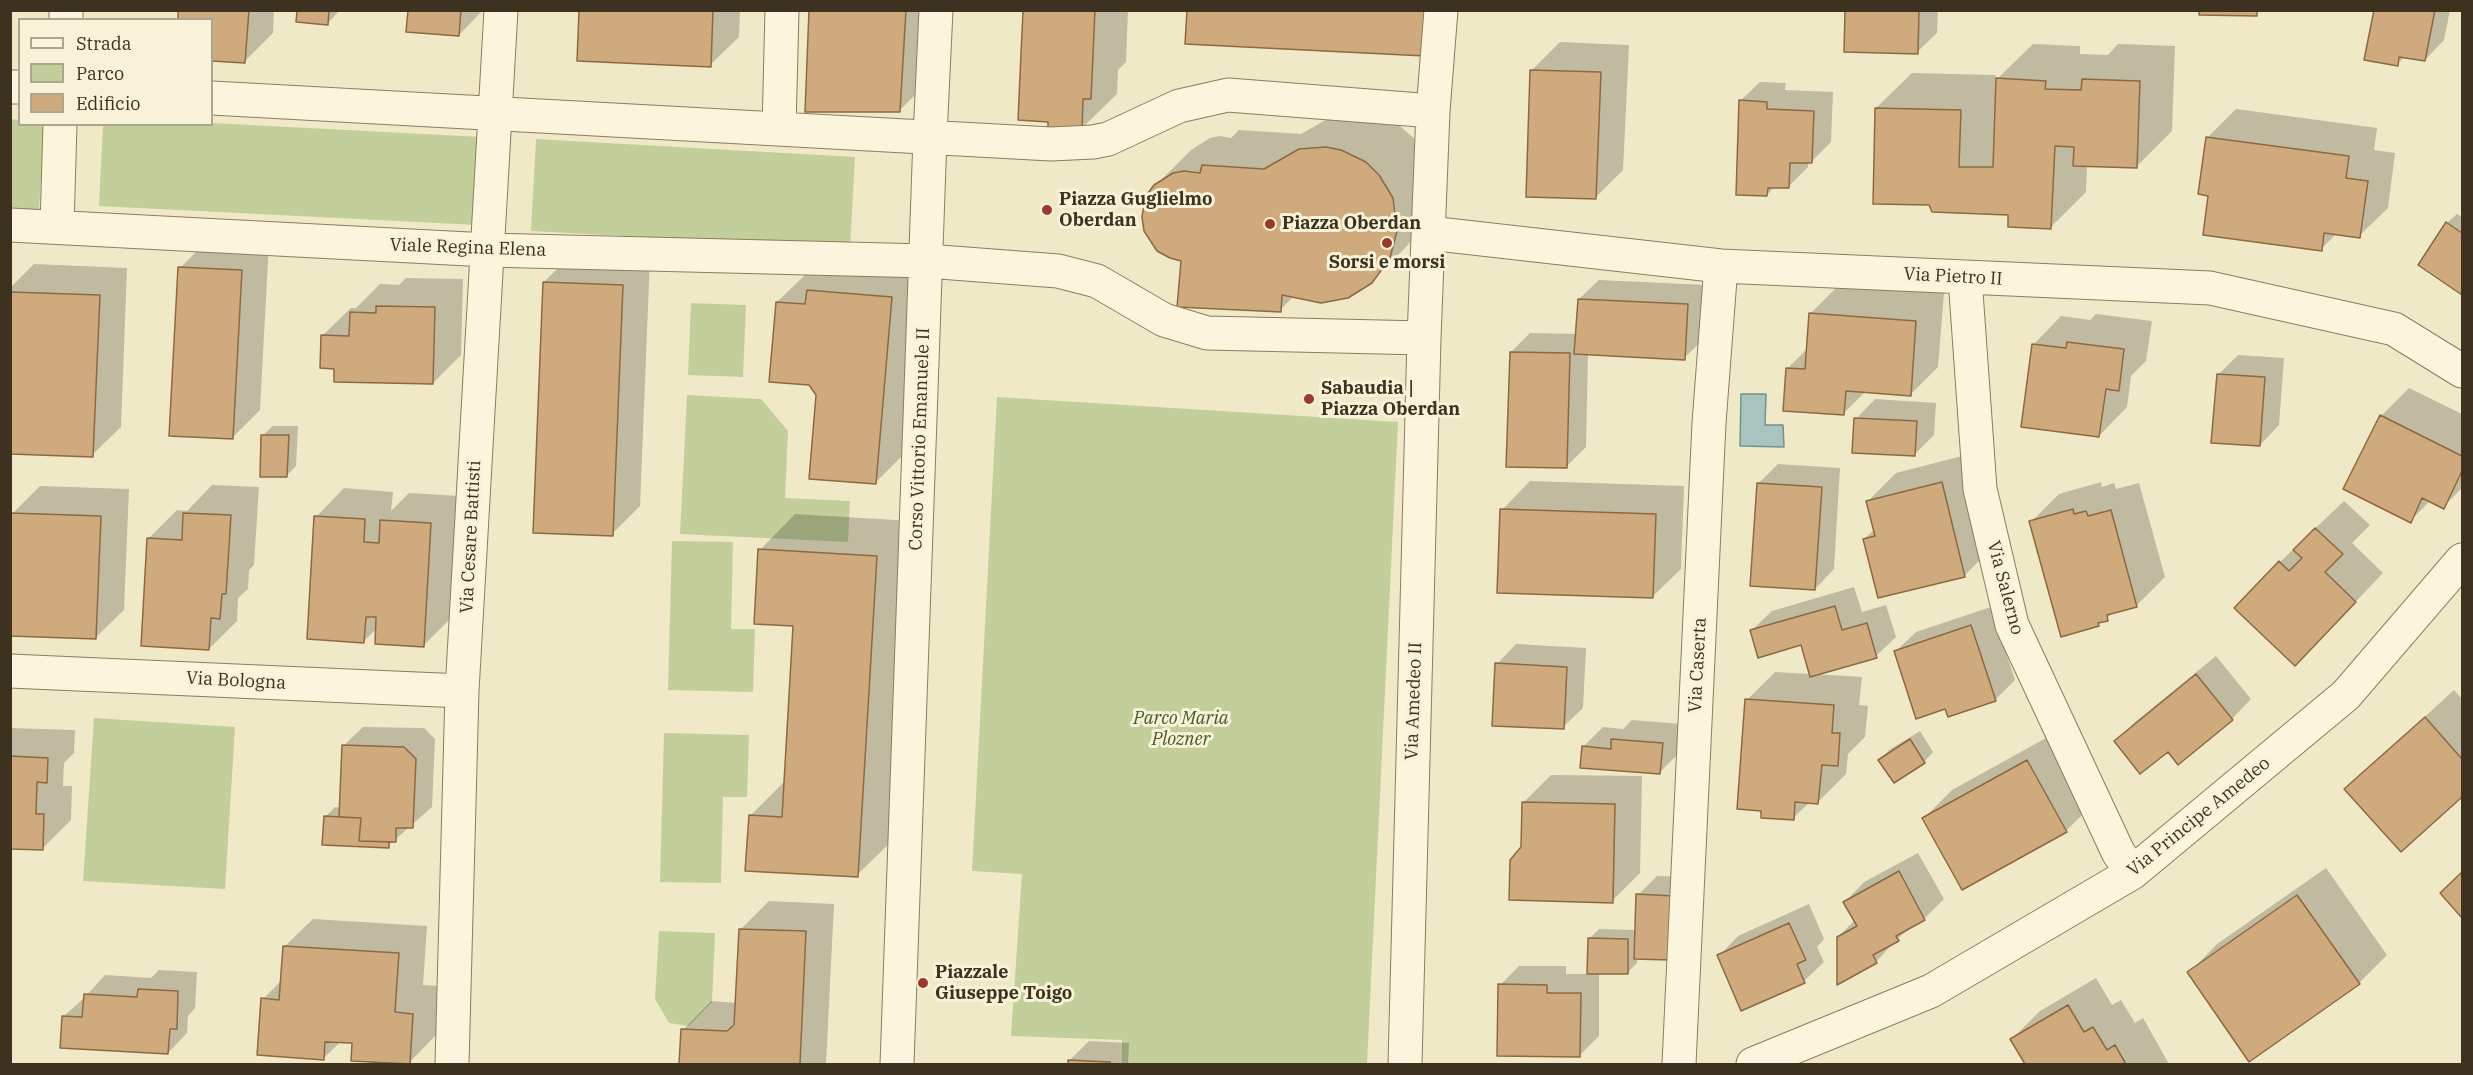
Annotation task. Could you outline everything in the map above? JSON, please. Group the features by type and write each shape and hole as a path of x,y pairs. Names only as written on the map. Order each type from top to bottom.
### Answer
{"street":[{"name":"Via Cesare Battisti","path":"452,1065 462,691 501,10"},
{"path":"779,129 782,10"},
{"name":"Corso Vittorio Emanuele II","path":"897,1065 936,10"},
{"path":"927,261 1078,275 1097,280 1164,320 1207,333 1424,338 1433,111 1441,10"},
{"path":"213,98 1051,144 1093,142 1122,134 1179,106 1228,95 1433,111"},
{"path":"57,227 60,126"},
{"name":"Viale Regina Elena","path":"10,225 488,250 927,261"},
{"name":"Via Pietro II","path":"1429,233 1721,266 2210,288 2394,329 2463,371"},
{"name":"Via Caserta","path":"1679,1065 1709,423 1721,266"},
{"name":"Via Salerno","path":"1965,278 1980,489 2012,625 2118,852 2132,873"},
{"name":"Via Amedeo II","path":"1405,1065 1424,338"},
{"name":"Via Principe Amedeo","path":"1753,1065 1931,991 2132,873 2346,695 2463,560"},
{"name":"Via Bologna","path":"10,670 462,691"}],"green space":[{"path":"10,119 18,120 18,126 44,126 39,212 11,210"},
{"path":"213,123 482,137 477,225 99,206 103,126 213,126"},
{"path":"536,139 855,157 850,248 531,231"},
{"path":"691,303 746,305 743,377 688,375"},
{"path":"687,395 761,399 788,431 785,498 850,501 848,542 680,534"},
{"name":"Parco Maria Plozner","path":"997,397 1398,422 1367,1064 1122,1064 1122,1040 1011,1036 1022,874 972,871"},
{"path":"672,541 733,542 731,629 755,629 753,692 668,690"},
{"path":"94,718 235,727 225,889 83,881"},
{"path":"664,733 749,735 747,797 723,797 721,883 660,882"},
{"path":"659,931 715,933 712,1002 689,1026 669,1023 655,999"}],"water":[{"path":"1741,394 1766,394 1765,425 1783,425 1784,447 1740,446"}],"building":[{"path":"178,10 249,10 245,63 213,61 213,18 178,18"},
{"path":"297,10 329,10 328,25 296,22"},
{"path":"408,10 461,10 459,36 406,32"},
{"path":"579,10 713,10 711,67 577,61"},
{"path":"809,10 906,10 900,112 805,112"},
{"path":"1023,10 1095,10 1091,99 1083,99 1082,131 1048,130 1048,122 1018,120"},
{"path":"1187,10 1428,10 1425,56 1185,44"},
{"path":"1845,10 1919,10 1918,54 1844,52"},
{"path":"2199,10 2257,10 2257,16 2199,15"},
{"path":"2374,10 2435,10 2425,61 2399,57 2398,66 2364,60"},
{"path":"1530,70 1601,72 1596,199 1526,197"},
{"path":"1996,78 2046,81 2045,89 2081,90 2082,79 2140,81 2137,168 2073,166 2074,147 2055,146 2051,229 2008,227 2008,215 1932,212 1929,205 1873,204 1875,108 1961,110 1959,167 1993,167"},
{"path":"1739,100 1767,102 1767,109 1814,111 1812,163 1790,163 1789,188 1768,188 1767,196 1736,195"},
{"path":"2206,137 2349,156 2346,178 2368,181 2360,238 2324,233 2322,251 2203,235 2208,196 2198,194"},
{"name":"Piazza Oberdan","path":"1326,147 1341,150 1366,162 1379,175 1393,198 1397,231 1390,258 1372,283 1348,298 1321,303 1282,295 1281,312 1177,307 1181,261 1157,251 1144,231 1142,217 1145,197 1154,185 1173,173 1184,171 1200,173 1202,165 1264,169 1299,149"},
{"path":"2446,222 2462,233 2462,295 2418,265"},
{"path":"178,267 242,270 233,439 169,436"},
{"path":"543,282 623,285 613,536 533,533"},
{"path":"807,290 892,297 876,484 809,479 816,395 809,385 769,382 776,302 805,304"},
{"path":"10,292 100,295 93,457 10,454"},
{"path":"1578,299 1688,304 1685,360 1574,354"},
{"path":"376,306 435,307 433,384 334,382 334,369 320,368 321,335 349,336 350,312 376,313"},
{"path":"1809,313 1916,321 1911,396 1846,391 1844,415 1783,411 1786,368 1805,369"},
{"path":"2067,342 2124,349 2119,391 2106,389 2099,437 2021,427 2032,344 2066,348"},
{"path":"1510,352 1570,353 1567,468 1506,467"},
{"path":"2217,374 2265,377 2260,446 2211,443"},
{"path":"2380,415 2462,456 2462,471 2444,509 2422,498 2411,523 2343,489"},
{"path":"1854,418 1917,421 1915,456 1852,453"},
{"path":"261,435 289,435 287,477 260,477"},
{"path":"1942,482 1965,577 1878,598 1863,539 1875,536 1866,501"},
{"path":"1757,483 1822,487 1815,590 1750,586"},
{"path":"1500,509 1656,514 1653,598 1497,593"},
{"path":"2073,509 2074,514 2086,511 2088,516 2111,510 2137,607 2107,615 2108,621 2098,623 2099,626 2061,637 2029,521"},
{"path":"10,513 101,516 96,639 10,636"},
{"path":"183,513 231,515 226,594 222,594 220,619 211,618 209,650 141,646 147,538 182,540"},
{"path":"314,516 365,519 364,542 379,543 380,520 431,523 424,647 375,644 376,617 366,617 364,643 307,639"},
{"path":"2315,528 2343,554 2325,572 2356,602 2295,666 2234,608 2279,561 2289,571 2302,558 2293,550"},
{"path":"758,549 877,556 858,877 745,871 749,815 782,817 793,626 754,624"},
{"path":"1835,606 1842,630 1867,623 1877,658 1810,677 1801,645 1758,658 1750,630"},
{"path":"1971,625 1996,701 1948,717 1945,709 1916,719 1894,651"},
{"path":"1495,663 1567,667 1564,729 1492,726"},
{"path":"2196,674 2233,720 2178,765 2168,752 2140,774 2114,741"},
{"path":"1745,699 1834,705 1832,733 1840,733 1838,766 1822,765 1818,804 1795,802 1794,820 1761,818 1761,811 1737,809"},
{"path":"2425,717 2462,759 2462,797 2401,852 2344,789"},
{"path":"1611,739 1663,743 1660,774 1580,768 1582,746 1611,749"},
{"path":"1910,739 1925,763 1894,783 1878,760"},
{"path":"342,745 404,747 416,759 413,828 396,828 396,842 359,841 361,818 339,817"},
{"path":"10,756 48,758 47,783 37,782 36,814 44,814 43,850 10,849"},
{"path":"2027,760 2067,832 1962,890 1922,818"},
{"path":"1522,802 1615,804 1613,903 1509,900 1510,860 1521,847"},
{"path":"324,816 361,818 359,841 389,842 389,848 322,845"},
{"path":"1899,871 1925,920 1896,936 1899,941 1873,955 1877,963 1837,985 1837,937 1857,926 1843,902"},
{"path":"2462,872 2462,918 2440,893"},
{"path":"1636,894 1674,896 1671,960 1634,959"},
{"path":"2297,895 2360,984 2249,1062 2187,972"},
{"path":"1789,923 1806,960 1797,964 1805,983 1741,1011 1717,955"},
{"path":"739,929 806,931 800,1064 679,1064 681,1029 727,1031 734,1025"},
{"path":"1588,938 1628,939 1628,974 1587,974"},
{"path":"283,946 399,953 395,1012 413,1014 410,1064 351,1061 352,1043 325,1042 324,1060 257,1055 261,998 279,1000"},
{"path":"1498,984 1547,985 1547,993 1581,993 1580,1057 1497,1056"},
{"path":"138,989 178,991 177,1029 170,1029 168,1054 60,1048 62,1016 82,1017 84,994 137,997"},
{"path":"2068,1005 2084,1032 2093,1027 2107,1050 2115,1045 2126,1064 2025,1064 2010,1039"},
{"path":"1068,1060 1110,1062 1110,1064 1068,1064"}],"place":[{"name":"Piazza Guglielmo Oberdan","path":"1047,210"},
{"name":"Piazza Oberdan","path":"1270,224"},
{"name":"Sorsi e morsi","path":"1387,243"},
{"name":"Sabaudia | Piazza Oberdan","path":"1309,399"},
{"name":"Piazzale Giuseppe Toigo","path":"923,983"}]}
